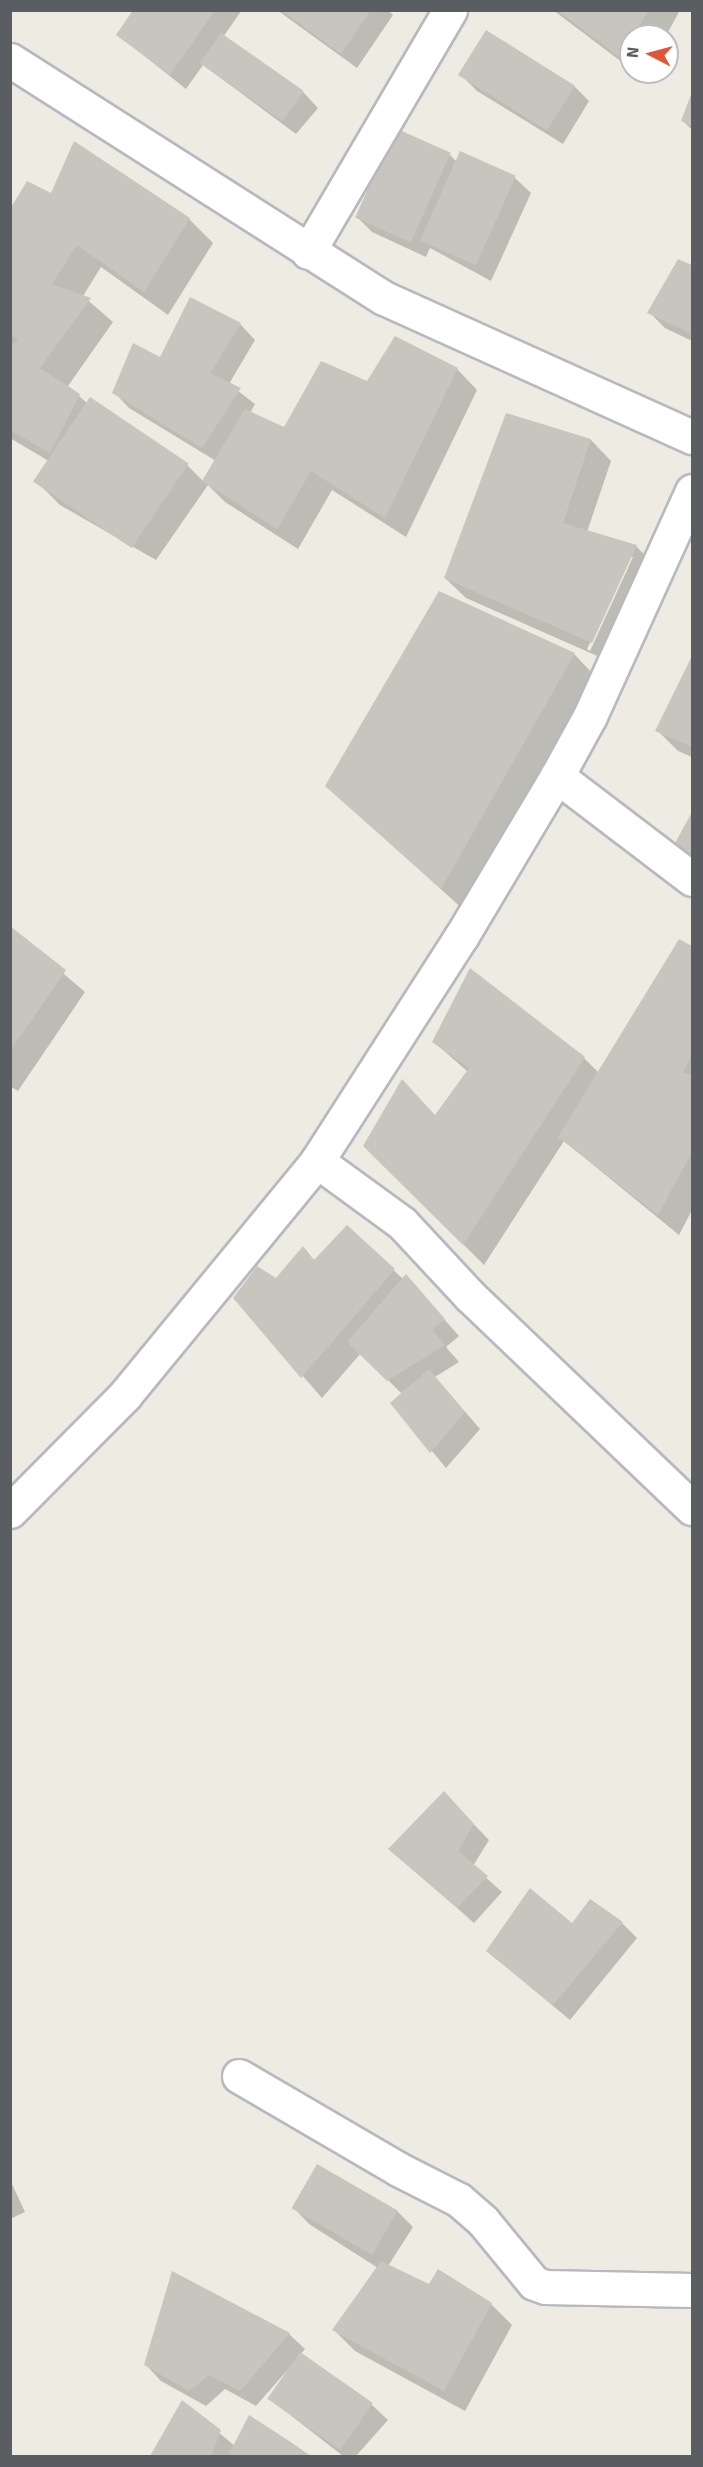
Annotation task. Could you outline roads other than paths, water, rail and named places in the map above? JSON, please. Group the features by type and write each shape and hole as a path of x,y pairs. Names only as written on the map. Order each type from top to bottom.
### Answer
{"street":[{"path":"308,252 450,10"},
{"path":"10,60 308,252 384,298 693,437"},
{"path":"10,1511 125,1395 317,1161 461,937 557,776 595,705 693,491"},
{"path":"557,776 693,879"},
{"path":"317,1161 402,1223 470,1296 693,1508"},
{"path":"239,2076 398,2169 459,2200 483,2221 534,2283 545,2287 693,2290"}]}
